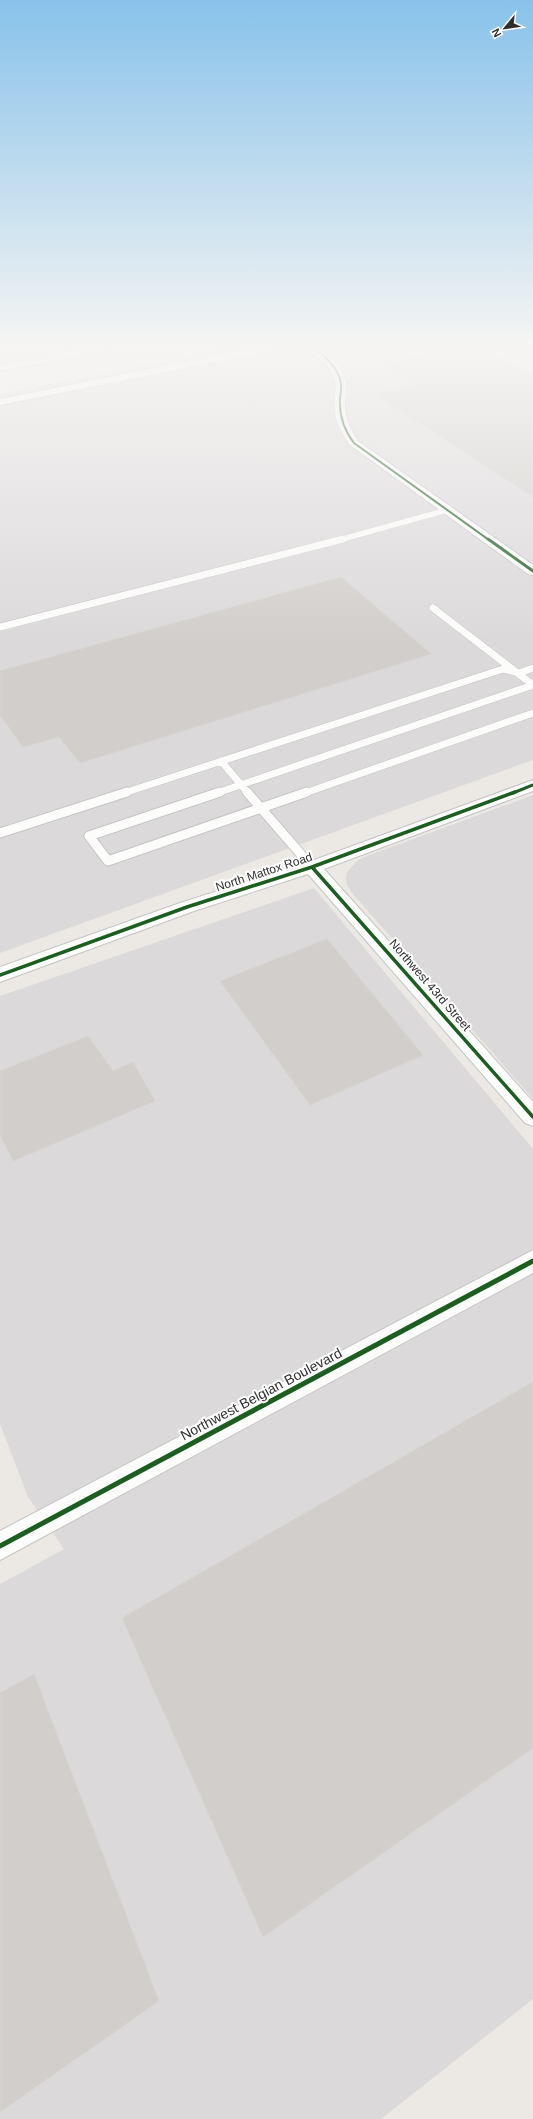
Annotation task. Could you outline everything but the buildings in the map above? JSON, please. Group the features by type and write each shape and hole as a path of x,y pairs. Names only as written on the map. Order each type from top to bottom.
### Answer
{"street":[{"path":"354,444 533,571"},
{"name":"North Mattox Road","path":"0,975 187,908 312,867 533,784"},
{"name":"Northwest 43rd Street","path":"312,867 533,1117"},
{"name":"Northwest Belgian Boulevard","path":"0,1546 533,1261"}],"lane":[{"path":"0,627 267,559 447,510"},
{"path":"433,608 533,685"},
{"path":"0,833 503,669 519,673 533,668"},
{"path":"533,685 89,836 108,861 533,713"},
{"path":"221,761 312,867"}],"shaded area":[{"path":"0,444 533,444 533,760 0,953"},
{"path":"533,795 533,1099 353,894 347,885 346,879 347,872 357,861 364,857"},
{"path":"314,888 533,1149 533,1999 381,2119 0,2119 0,1584 64,1549 28,1497 0,1424 0,996"}],"cycle path":[{"path":"355,444 533,571"},
{"path":"0,975 187,907 312,867 533,785"},
{"path":"312,867 533,1117"},
{"path":"0,1546 533,1261"}]}
